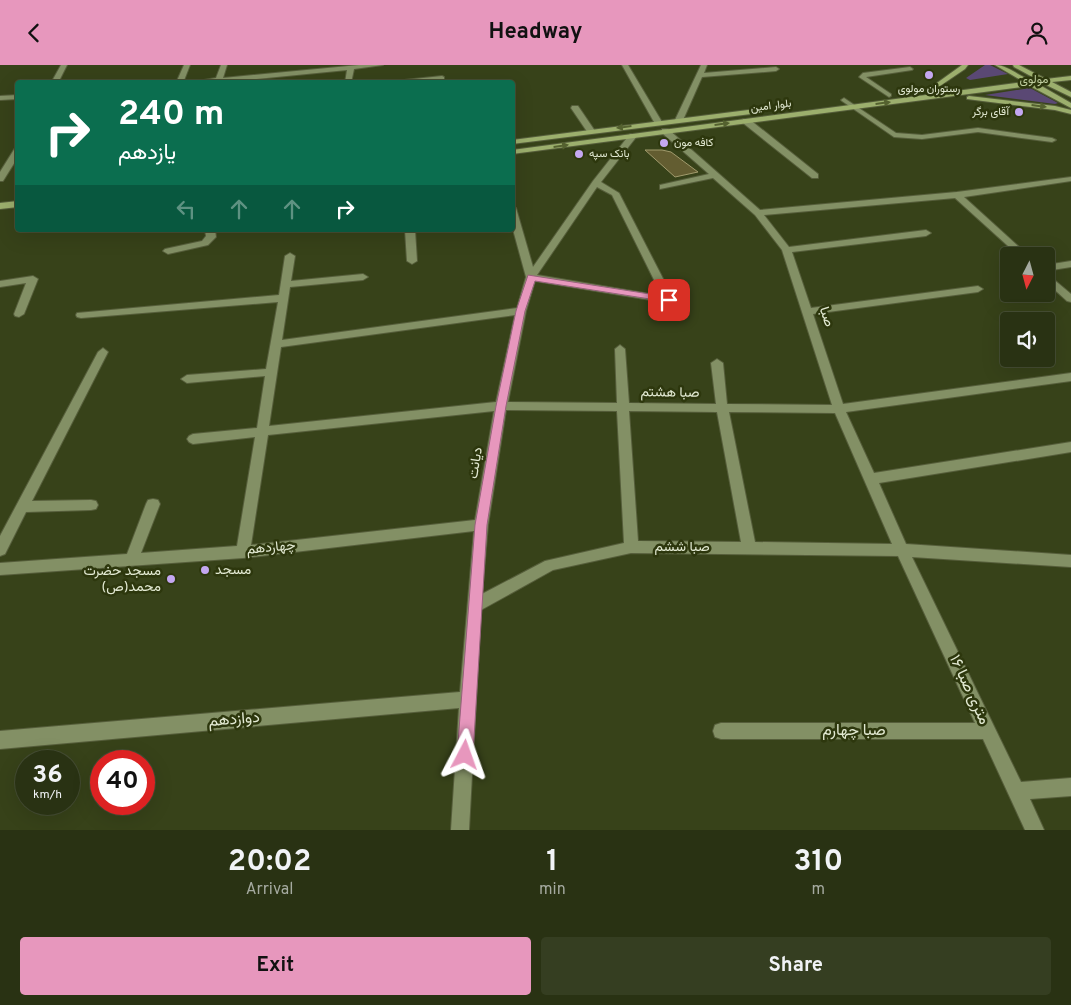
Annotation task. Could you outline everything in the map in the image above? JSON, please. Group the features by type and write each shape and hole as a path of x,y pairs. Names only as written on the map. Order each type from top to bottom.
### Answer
{"main road":[{"path":"998,65 1071,106"},
{"path":"1014,65 1071,95"},
{"path":"932,89 963,66"},
{"name":"بلوار امین","path":"786,107 889,95 1045,73"},
{"name":"بلوار امین","path":"515,142 591,131 746,121 1047,82 1071,77"},
{"path":"939,96 988,99 1071,112"},
{"name":"بلوار امین","path":"515,152 633,136 679,120 766,109"},
{"path":"0,206 15,204"},
{"path":"0,214 15,212"}],"street":[{"path":"56,80 64,65"},
{"path":"180,80 187,65"},
{"path":"224,65 219,80 380,65"},
{"name":"صبا","path":"625,65 661,127 758,213 788,250 839,409 902,550"},
{"path":"679,120 704,65"},
{"path":"349,80 351,68"},
{"path":"700,75 776,69"},
{"path":"889,95 862,77 863,75 910,69"},
{"path":"410,80 442,77"},
{"path":"0,98 15,97"},
{"path":"844,100 894,135 922,137 978,130 1052,140"},
{"path":"575,108 591,131"},
{"path":"746,121 815,176"},
{"name":"دیانت","path":"460,830 481,525 501,406 521,311 531,277 596,183 633,136"},
{"path":"0,179 15,155"},
{"path":"664,187 714,175"},
{"path":"758,213 957,195 1071,179"},
{"path":"515,219 531,277 669,300 615,193 596,183"},
{"path":"957,195 1014,247"},
{"path":"168,251 204,243 211,237 210,232"},
{"path":"410,232 412,261"},
{"path":"788,250 926,233"},
{"path":"243,551 290,256"},
{"path":"1055,267 1071,264"},
{"path":"286,284 363,277"},
{"path":"0,284 33,279 19,314"},
{"path":"1055,284 1071,299"},
{"path":"808,311 978,289"},
{"path":"81,315 284,298"},
{"path":"276,344 521,311"},
{"path":"620,349 631,547"},
{"path":"0,550 102,352"},
{"path":"717,363 722,408 749,547"},
{"path":"187,379 272,372"},
{"name":"صبا هشتم","path":"193,439 501,406 839,409 1071,377"},
{"path":"870,479 1071,447"},
{"path":"131,561 153,504"},
{"path":"22,507 91,505"},
{"name":"چهاردهم","path":"0,569 131,561 243,551 481,525"},
{"name":"صبا ششم","path":"474,606 550,565 631,547 902,550 1071,561"},
{"name":"۱۶ متری صبا","path":"902,550 1035,830"},
{"name":"دوازدهم","path":"0,740 468,699"},
{"name":"صبا چهارم","path":"721,731 988,731"},
{"path":"1017,791 1071,787"}],"shaded area":[{"path":"985,65 990,65 1008,74 970,80 966,78"},
{"path":"1030,88 1058,103 985,95"}],"building":[{"path":"645,150 671,152 698,172 675,177"}],"place":[{"name":"رستوران مولوی","path":"929,75"},
{"name":"آقاى برگر","path":"1019,112"},
{"name":"کافه مون","path":"664,143"},
{"name":"بانک سپه","path":"579,154"},
{"name":"مسجد","path":"205,570"},
{"name":"مسجد حضرت محمد(ص)","path":"171,579"}],"district":[{"name":"مولوی","path":"1034,80"}],"route":[{"path":"465,755 481,525 501,406 521,311 531,277 669,300"}]}
